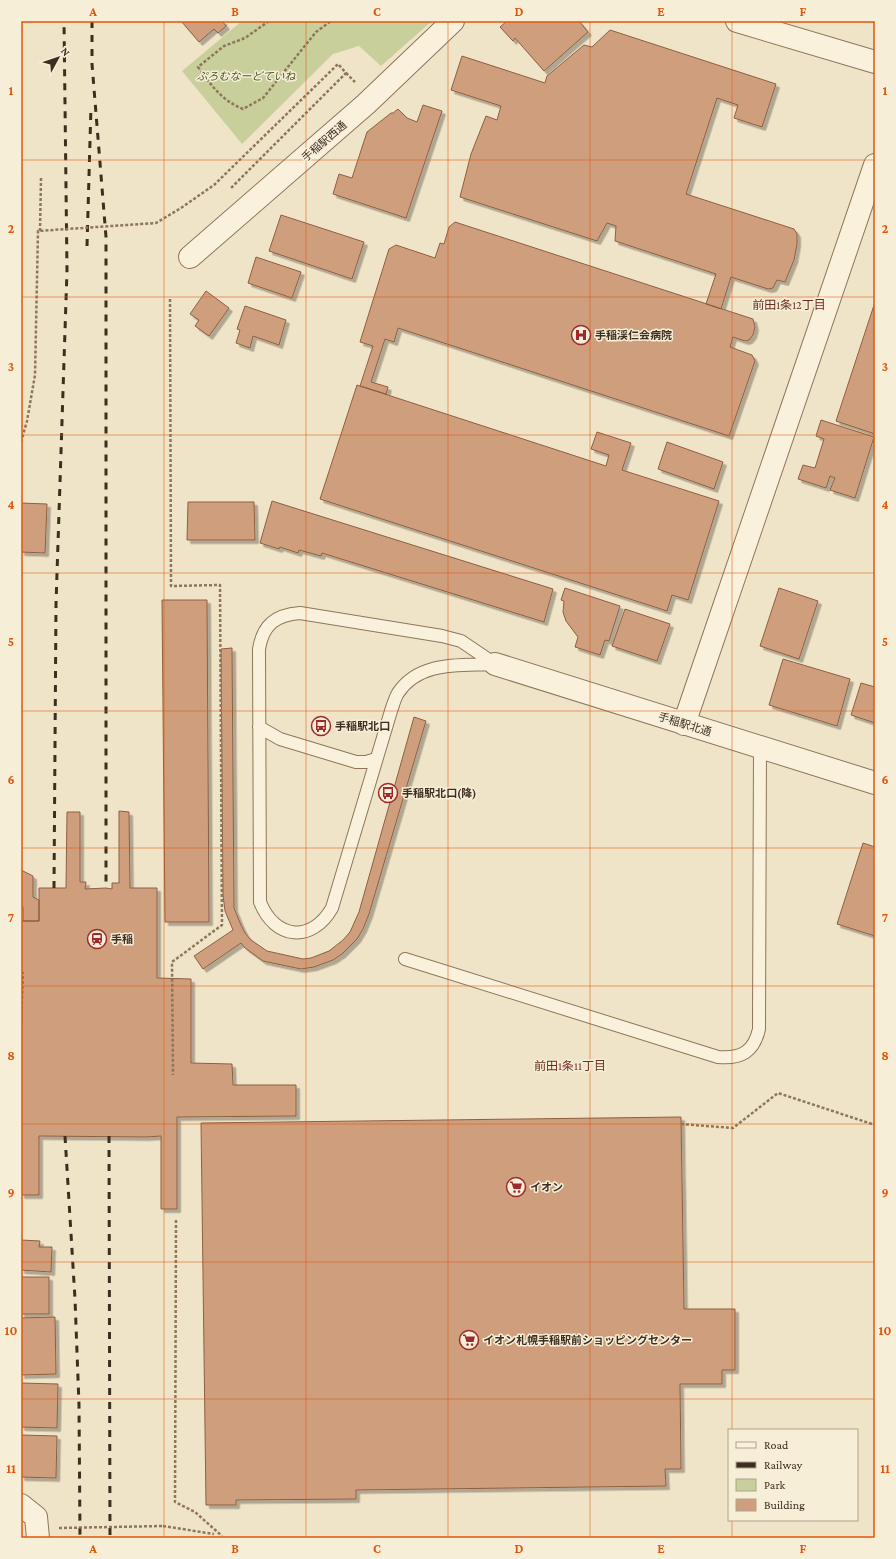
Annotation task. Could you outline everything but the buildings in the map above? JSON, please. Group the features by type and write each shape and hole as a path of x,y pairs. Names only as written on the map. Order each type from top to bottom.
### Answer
{"street":[{"name":"手稲駅西通","path":"190,257 366,104 453,21"},
{"path":"737,21 875,62"},
{"path":"684,724 875,165"},
{"name":"手稲駅北通","path":"495,664 875,783"},
{"path":"21,1505 36,1518 38,1538"}],"lane":[{"path":"300,613 442,636 461,641 495,664 442,666 418,674 406,684 398,694 390,710 332,908 316,928 298,933 288,932 278,927 264,912 260,902 259,649 261,640 270,623 289,614 300,613"},
{"path":"259,726 280,739 356,762 366,762 376,759"},
{"path":"405,959 718,1057 729,1058 739,1056 749,1050 756,1041 759,1029 760,747"}],"path":[{"path":"269,21 245,38 224,46 198,67 213,87 230,104 243,109 263,98 316,32 331,21"},
{"path":"40,231 156,223 214,185 338,64 355,82"},
{"path":"231,188 346,73"},
{"path":"21,442 27,421 35,376 38,231 40,231 41,178"},
{"path":"170,299 171,586 220,585 222,925 172,962 174,1075"},
{"path":"21,973 23,973 21,1025"},
{"path":"681,1124 734,1128 778,1093 875,1125"},
{"path":"176,1220 175,1502 195,1512 222,1536"},
{"path":"60,1528 163,1526 214,1534"}],"green space":[{"name":"ぷろむなーどていね","path":"242,21 432,21 381,66 359,46 333,54 242,144 182,71"}],"railway":[{"path":"54,888 56,604 67,270 64,21"},
{"path":"92,21 92,64 106,237 106,888"},
{"path":"87,246 91,106"},
{"path":"65,1136 75,1299 79,1405 80,1538"},
{"path":"109,1136 110,1538"}],"place":[{"name":"手稲渓仁会病院","path":"581,335"},
{"name":"手稲駅北口","path":"321,726"},
{"name":"手稲駅北口(降)","path":"388,793"},
{"name":"手稲","path":"97,939"},
{"name":"イオン","path":"516,1187"},
{"name":"イオン札幌手稲駅前ショッピングセンター","path":"469,1340"}],"district":[{"name":"前田1条12丁目","path":"789,305"},
{"name":"前田1条11丁目","path":"570,1066"}]}
